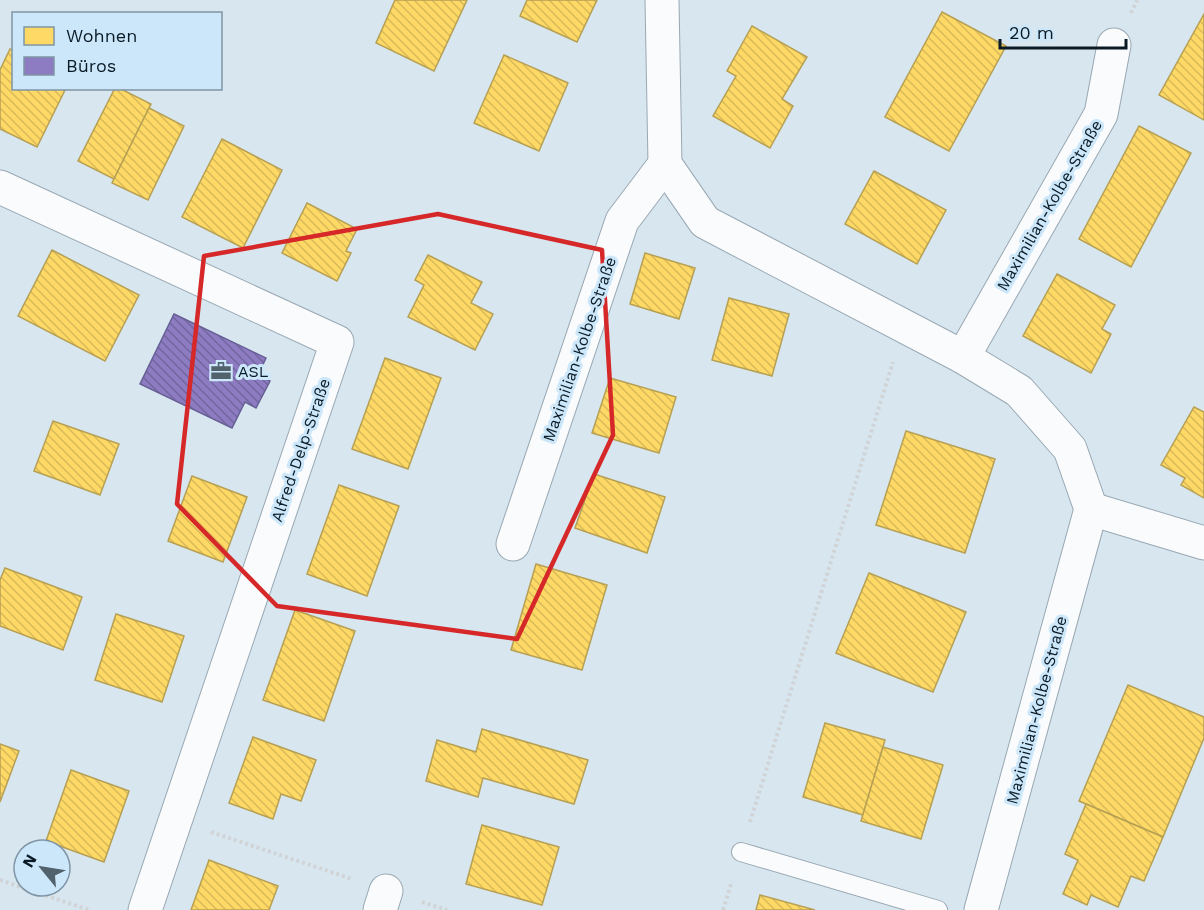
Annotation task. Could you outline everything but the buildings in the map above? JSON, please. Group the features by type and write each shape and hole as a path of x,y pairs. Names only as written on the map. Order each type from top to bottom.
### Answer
{"street":[{"path":"662,0 665,164 705,222 963,357 1019,391 1070,449 1091,509 1204,543"},
{"name":"Maximilian-Kolbe-Straße","path":"963,357 1101,114 1114,45"},
{"name":"Maximilian-Kolbe-Straße","path":"513,544 622,221 665,164"},
{"name":"Alfred-Delp-Straße","path":"0,187 337,342 145,910"},
{"name":"Maximilian-Kolbe-Straße","path":"981,910 1091,509"}],"lane":[{"path":"741,852 938,910"}],"path":[{"path":"723,910 904,327"},
{"path":"175,820 383,900"},
{"path":"0,880 89,910"}],"highlighted area":[{"path":"438,214 602,250 613,435 517,639 277,606 177,504 204,256"}],"place":[{"name":"ASL","path":"221,371"}]}
